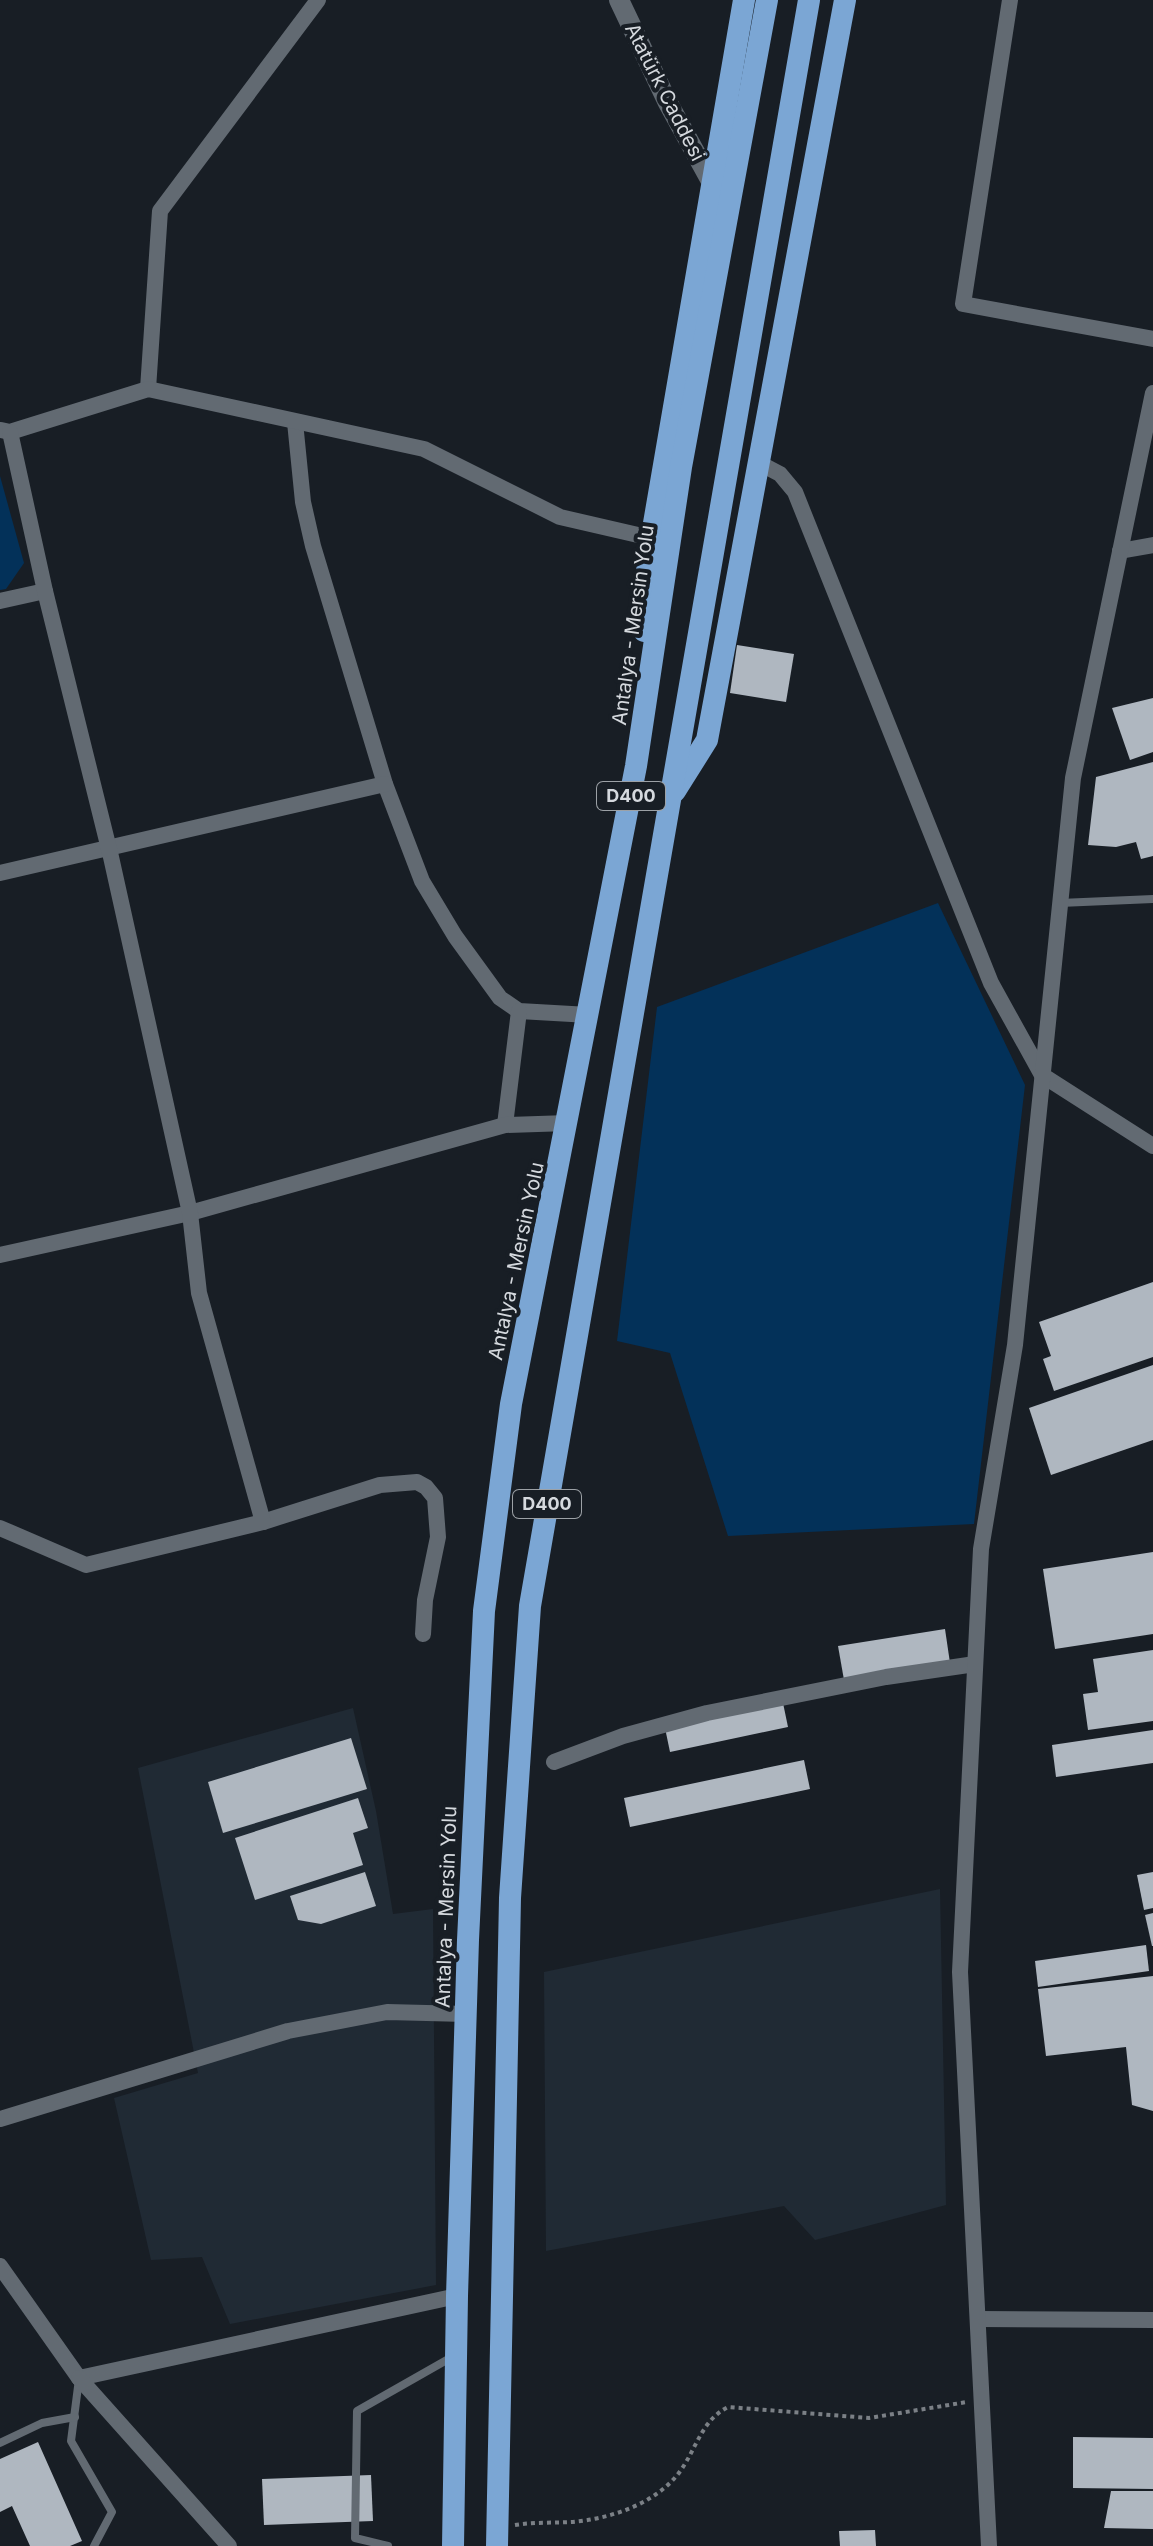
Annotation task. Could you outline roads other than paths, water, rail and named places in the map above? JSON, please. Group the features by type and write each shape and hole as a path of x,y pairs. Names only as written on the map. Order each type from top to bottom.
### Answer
{"highway":[{"path":"636,766 648,558 744,0"},
{"name":"Antalya - Mersin Yolu","path":"453,2546 466,2014 484,1611 511,1404 636,766 681,467 767,0"},
{"name":"D400","path":"497,2537 510,1898 530,1606 667,802 809,0"},
{"path":"667,802 707,740 845,0"}],"street":[{"path":"148,389 160,211 318,0"},
{"path":"1010,0 963,304 1153,339"},
{"name":"Atatürk Caddesi","path":"620,1 668,103 712,183"},
{"path":"263,1522 199,1293 190,1213 108,847 5,431 148,389 424,449 560,517 651,538"},
{"path":"989,2546 960,1972 981,1549 1015,1345 1073,778 1120,551 1150,427 1153,393"},
{"path":"295,422 303,502 313,546 385,784 422,881 455,936 500,998 519,1011 589,1015"},
{"path":"759,463 780,474 795,492 991,983 1042,1075 1153,1146"},
{"path":"1120,551 1153,545"},
{"path":"0,601 45,591"},
{"path":"0,873 385,784"},
{"path":"505,1125 519,1011"},
{"path":"0,1255 190,1213 505,1125 568,1123"},
{"path":"0,1528 86,1565 263,1522 380,1485 417,1482 435,1498 438,1537 425,1600 423,1634"},
{"path":"554,1762 623,1736 707,1713 886,1677 975,1664"},
{"path":"0,2119 288,2031 387,2012 466,2014"},
{"path":"0,2266 79,2378 229,2546"},
{"path":"79,2378 457,2296"},
{"path":"978,2319 1153,2320"}],"lane":[{"path":"1060,903 1153,899"},
{"path":"388,2546 355,2538 357,2411 456,2354"},
{"path":"79,2378 71,2441 112,2512 94,2546"},
{"path":"0,2443 42,2423 75,2417"}]}
